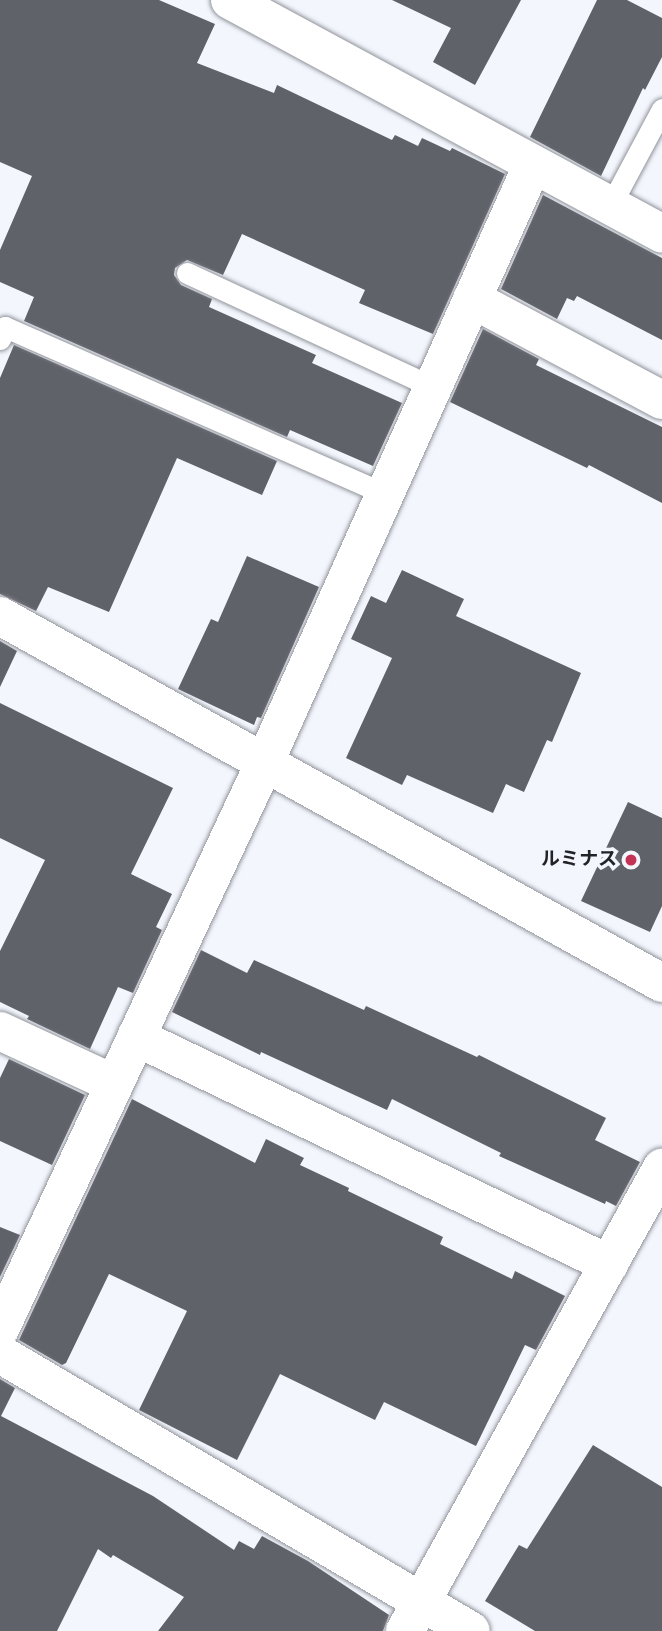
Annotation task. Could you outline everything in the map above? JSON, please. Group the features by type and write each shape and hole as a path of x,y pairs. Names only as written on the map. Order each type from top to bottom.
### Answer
{"street":[{"path":"242,3 532,166 662,234"},
{"path":"0,1328 264,764 532,166"},
{"path":"472,299 662,400"},
{"path":"0,617 662,983"},
{"path":"0,1031 114,1084"},
{"path":"136,1037 609,1264"},
{"path":"414,1616 662,1168"},
{"path":"0,1354 414,1616 471,1631"}],"lane":[{"path":"610,206 662,110"},
{"path":"187,273 433,387"},
{"path":"0,339 5,327 385,494"}],"building":[{"path":"0,0 159,0 215,24 197,63 274,93 277,85 392,140 395,135 418,146 422,138 450,151 452,148 505,174 433,334 359,303 365,290 242,234 223,275 187,260 175,268 174,275 181,285 212,299 209,307 316,355 312,363 402,403 373,466 290,430 287,437 24,321 34,297 0,282 0,250 32,176 0,162"},
{"path":"392,0 521,0 475,85 433,62 451,28"},
{"path":"597,0 627,0 662,18 662,57 645,90 643,88 601,176 530,137"},
{"path":"543,195 662,258 662,340 577,296 574,301 567,298 557,319 501,289"},
{"path":"483,329 539,359 536,365 662,427 662,503 589,465 587,468 450,402"},
{"path":"14,345 277,461 262,495 177,458 109,612 48,587 36,611 0,594 0,378"},
{"path":"247,556 319,587 261,718 257,717 254,725 178,689 211,619 218,622"},
{"path":"402,570 464,599 456,616 581,673 552,742 547,740 524,792 506,784 493,813 407,775 402,785 346,758 392,658 351,639 371,596 386,603"},
{"path":"0,641 17,651 0,687"},
{"path":"0,703 173,788 131,874 172,894 156,927 162,930 133,993 118,987 90,1049 27,1019 29,1016 0,1002 0,951 45,860 0,838"},
{"name":"ルミナス","path":"628,802 662,818 662,906 650,932 581,901"},
{"path":"201,950 247,973 254,960 364,1010 366,1006 477,1057 479,1055 606,1118 595,1140 640,1162 616,1206 606,1201 605,1204 499,1156 501,1153 392,1099 387,1110 261,1052 260,1055 172,1012"},
{"path":"9,1059 85,1095 52,1165 0,1141 0,1078"},
{"path":"132,1099 255,1163 266,1139 304,1158 300,1165 443,1237 440,1244 512,1279 515,1271 565,1296 536,1350 525,1345 476,1446 384,1402 375,1420 280,1374 237,1460 139,1410 187,1311 109,1274 66,1363 62,1365 19,1340"},
{"path":"0,1227 20,1235 0,1277"},
{"path":"0,1379 15,1388 1,1416 153,1496 234,1550 239,1541 254,1549 262,1536 308,1561 389,1615 383,1631 158,1631 184,1597 98,1549 57,1631 0,1631"},
{"path":"593,1445 662,1487 662,1631 535,1631 485,1601 519,1545 527,1549"}],"place":[{"name":"ルミナス","path":"631,860"}]}
